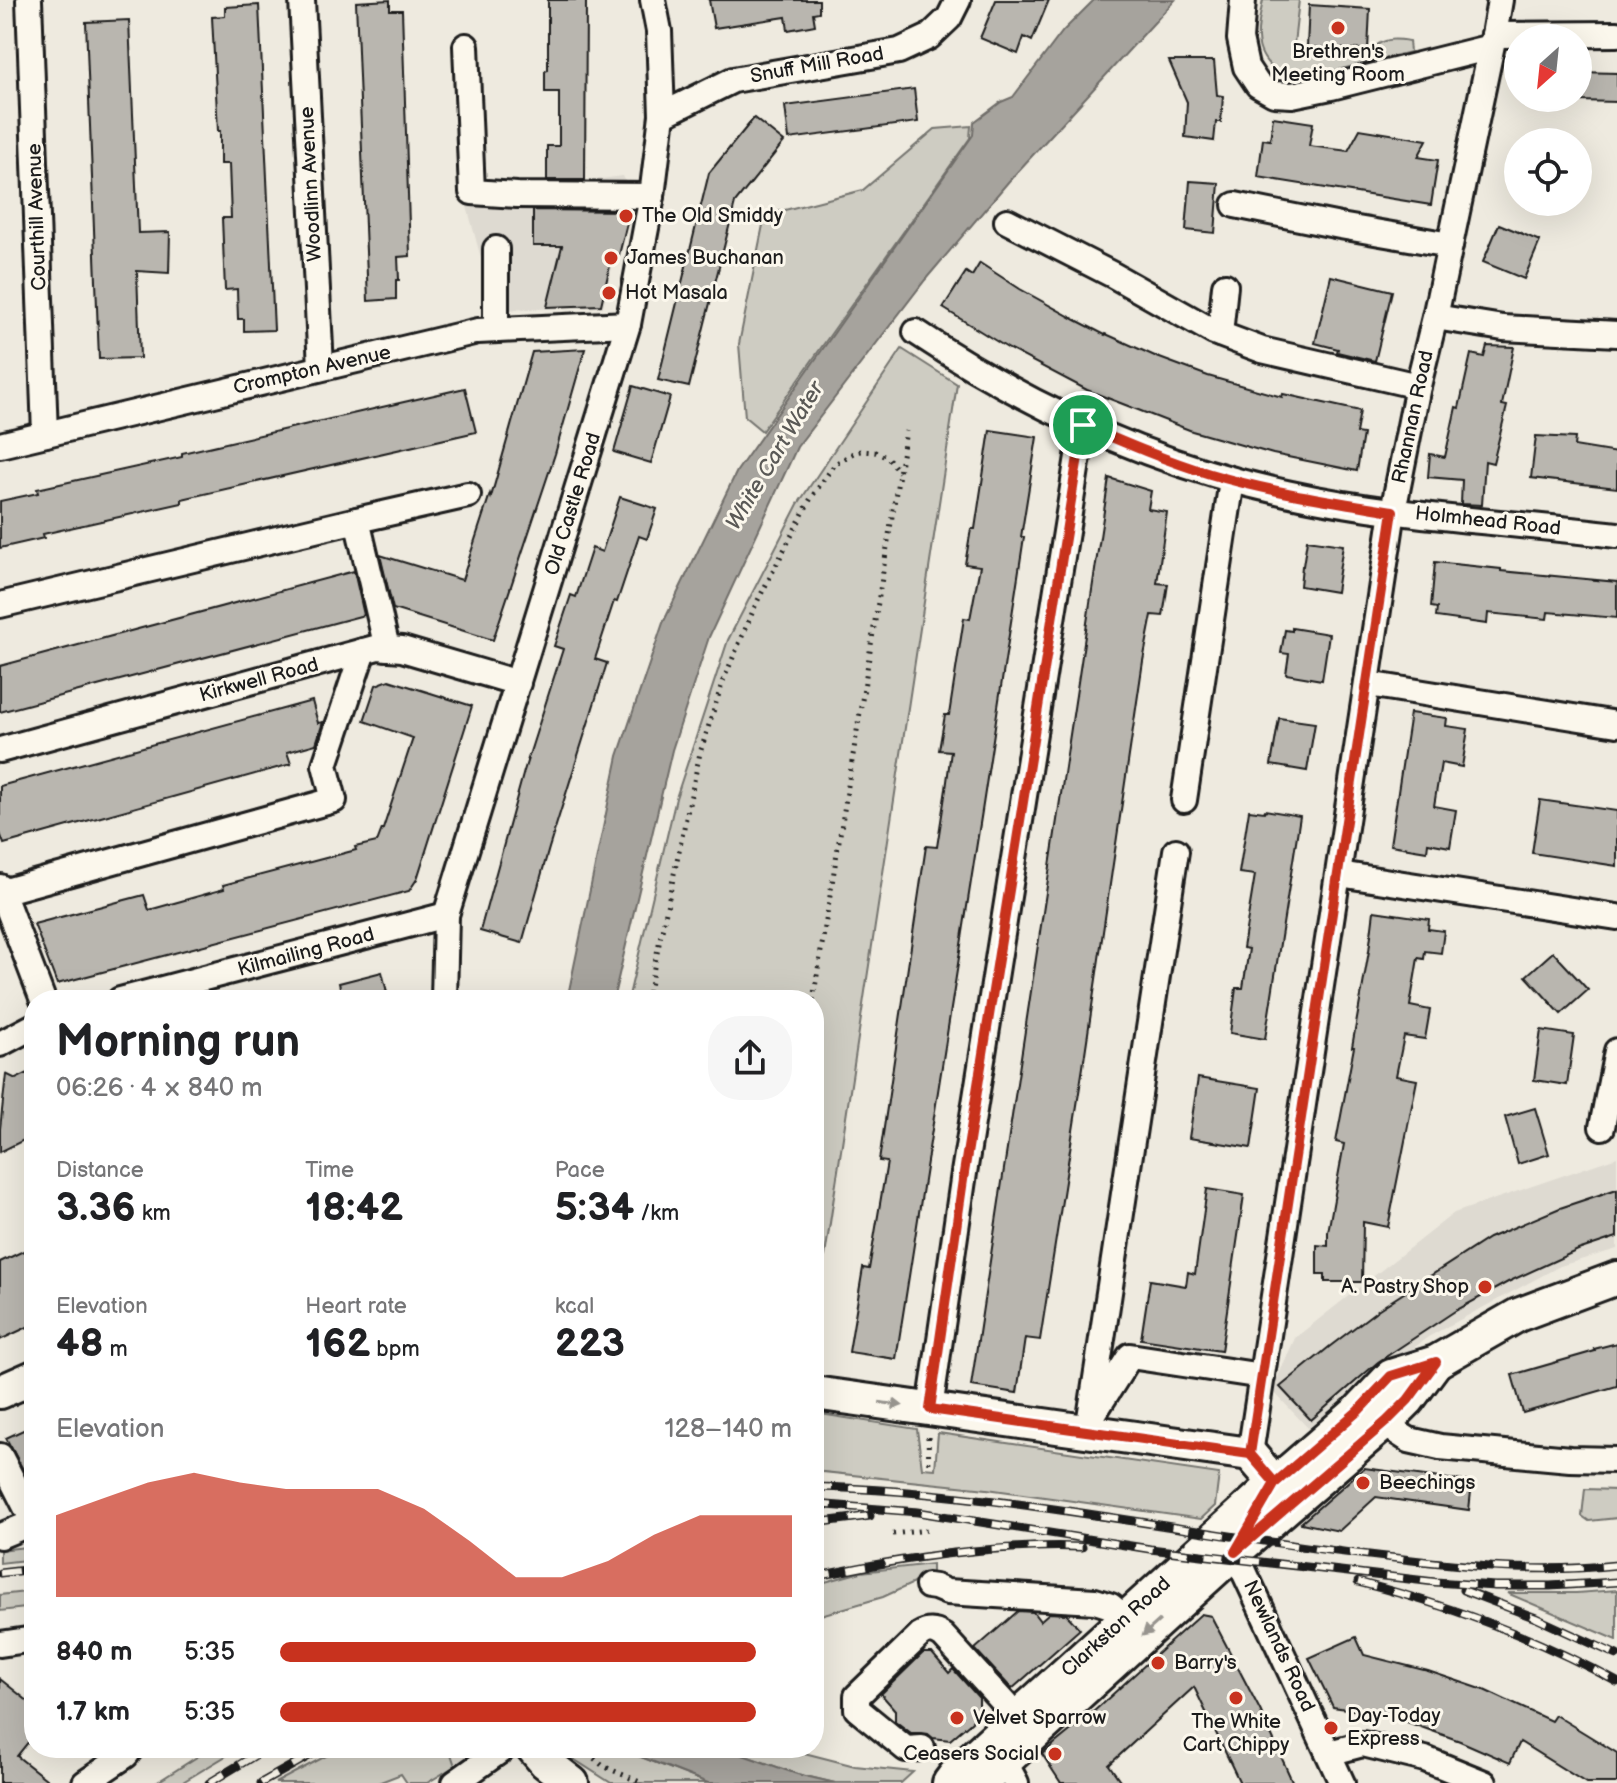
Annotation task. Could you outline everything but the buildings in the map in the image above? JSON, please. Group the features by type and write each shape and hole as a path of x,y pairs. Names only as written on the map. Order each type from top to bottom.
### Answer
{"main road":[{"name":"Clarkston Road","path":"982,1776 1126,1619 1358,1411 1391,1376 1436,1362 1518,1315 1617,1278"},
{"name":"Clarkston Road","path":"982,1776 1025,1726 1387,1421 1408,1400 1436,1362"},
{"path":"0,1392 24,1381"},
{"path":"824,1394 1088,1426 1250,1454 1275,1483"},
{"name":"Clarkston Road","path":"1235,1552 1275,1483"}],"street":[{"name":"Courthill Avenue","path":"29,0 45,434"},
{"name":"Woodlinn Avenue","path":"302,0 321,367"},
{"name":"Old Castle Road","path":"444,990 446,915 628,324 652,196 662,115 659,31 653,0"},
{"name":"Snuff Mill Road","path":"662,115 733,80 899,51 929,37 949,18 958,0"},
{"path":"1243,0 1240,39 1246,67 1258,85 1274,94 1305,92 1493,41 1617,34"},
{"name":"Rhannan Road","path":"1250,1454 1393,511 1500,0"},
{"path":"466,46 472,192 652,196"},
{"path":"1235,205 1450,245"},
{"path":"1007,221 1220,334 1262,350 1418,386"},
{"path":"496,249 496,330"},
{"path":"1220,334 1225,286"},
{"path":"1435,317 1503,328 1617,334"},
{"name":"Crompton Avenue","path":"0,445 469,333 628,324"},
{"name":"Holmhead Road","path":"916,332 1001,385 1083,425 1139,449 1221,477 1288,494 1393,511 1617,535"},
{"path":"930,1409 964,1173 1083,425"},
{"path":"1184,800 1221,477"},
{"path":"0,605 468,495"},
{"path":"39,990 1,890 334,800 325,765 375,649 357,520"},
{"name":"Kirkwell Road","path":"0,750 375,649 402,649 518,683"},
{"path":"1368,684 1617,724"},
{"path":"1088,1426 1176,851"},
{"path":"1339,874 1617,917"},
{"name":"Kilmailing Road","path":"158,990 446,915"},
{"path":"0,1044 24,1031"},
{"path":"1602,1127 1617,1051"},
{"path":"1088,1426 1130,1356 1262,1376"},
{"path":"1387,1421 1409,1440 1440,1447 1570,1459 1617,1460"},
{"path":"0,1456 24,1503"},
{"path":"0,1536 24,1526"},
{"name":"Newlands Road","path":"1235,1552 1342,1783"},
{"path":"928,1586 947,1592 1095,1601 1111,1606 1126,1619"},
{"path":"922,1748 906,1749 857,1709 857,1696 925,1632 936,1631 943,1636 1025,1726"},
{"path":"0,1644 24,1640"},
{"path":"1329,1753 1363,1744 1425,1759 1484,1783"},
{"path":"85,1783 122,1758"},
{"path":"455,1783 490,1758"}],"path":[{"path":"815,990 906,431"},
{"path":"649,990 700,753 723,681 756,604 811,498 835,464 855,452 868,451 888,458 899,472"},
{"path":"893,1534 928,1530"},
{"path":"594,1758 603,1766 642,1783"}],"shaded area":[{"path":"1263,0 1299,0 1294,44 1303,56 1375,56 1377,45 1392,40 1409,41 1410,52 1306,78 1289,77 1268,63 1259,47 1258,29"},
{"path":"971,126 970,138 762,431 745,417 739,344 765,215 863,190 935,129"},
{"path":"623,176 630,191 603,307 495,310 462,188 491,194"},
{"path":"902,349 957,384 825,1256 824,990 630,990 676,798 728,640 798,504"},
{"path":"1617,1157 1617,1249 1560,1266 1428,1337 1308,1428 1272,1390 1295,1338 1454,1213"},
{"path":"824,1415 917,1429 922,1468 935,1469 938,1433 1219,1474 1215,1506 1201,1519 987,1489 824,1472"},
{"path":"1585,1489 1617,1490 1617,1518 1589,1521 1582,1516"},
{"path":"24,1547 24,1560 0,1563 0,1550"},
{"path":"932,1564 929,1576 883,1597 824,1614 824,1582 861,1572"},
{"path":"1617,1590 1617,1640 1507,1593 1576,1593"},
{"path":"24,1592 24,1608 0,1611 0,1595"},
{"path":"195,1758 222,1758 181,1783 156,1783"},
{"path":"322,1758 452,1758 455,1766 427,1783 407,1783 401,1774 378,1783 275,1783"},
{"path":"452,1758 468,1758 455,1766"},
{"path":"572,1758 644,1758 708,1783 611,1783"},
{"path":"751,1758 824,1758 855,1766 913,1772 901,1783 835,1783"}],"water":[{"name":"White Cart Water","path":"1094,0 1175,0 1009,181 925,280 797,447 709,637 672,750 615,990 569,990 618,756 663,623 737,471 973,135 974,122 1013,97 1063,31"},
{"path":"644,1758 751,1758 835,1783 708,1783"}],"railway":[{"path":"824,1487 954,1496 1431,1562 1555,1569 1617,1565"},
{"path":"824,1505 918,1512 1150,1549 1435,1582 1495,1586 1617,1582"},
{"path":"824,1522 870,1516"},
{"path":"824,1575 947,1554 1015,1548 1082,1547"},
{"path":"0,1573 24,1570"},
{"path":"1358,1582 1490,1624 1555,1651 1617,1682"},
{"path":"1463,1590 1536,1618 1617,1655"},
{"path":"209,1783 250,1758"},
{"path":"261,1783 305,1758"}],"place":[{"name":"Brethren's Meeting Room","path":"1338,28"},
{"name":"The Old Smiddy","path":"626,216"},
{"name":"James Buchanan","path":"611,258"},
{"name":"Hot Masala","path":"609,293"},
{"name":"A. Pastry Shop","path":"1485,1287"},
{"name":"Beechings","path":"1363,1483"},
{"name":"Barry's","path":"1158,1663"},
{"name":"The White Cart Chippy","path":"1236,1698"},
{"name":"Velvet Sparrow","path":"957,1718"},
{"name":"Day-Today Express","path":"1331,1728"},
{"name":"Ceasers Social","path":"1055,1754"}],"route":[{"path":"1083,425 964,1173 930,1409 1250,1454 1275,1483 1358,1411 1391,1376 1436,1362 1408,1400 1387,1421 1235,1552 1275,1483 1250,1454 1393,511 1288,494 1210,474 1083,425"}]}
